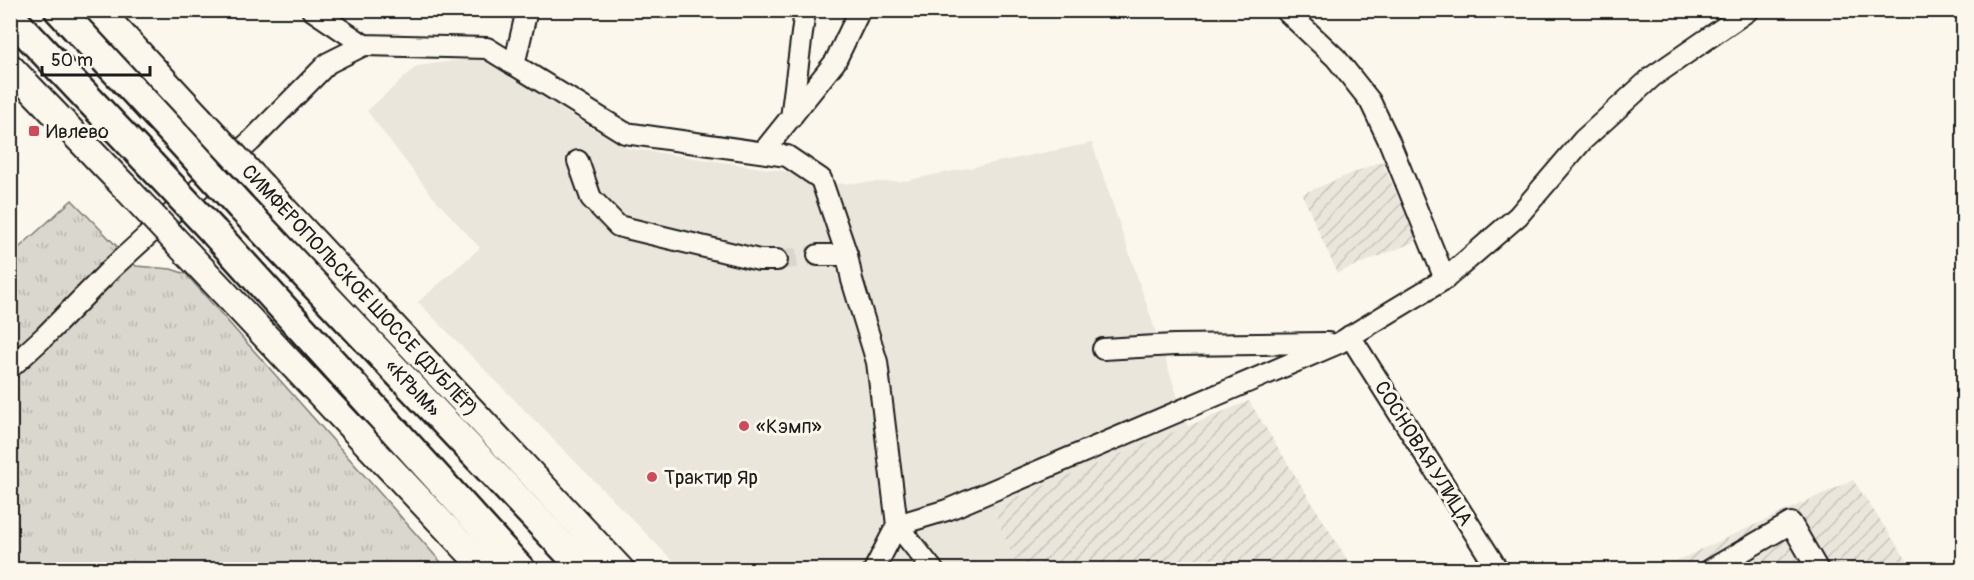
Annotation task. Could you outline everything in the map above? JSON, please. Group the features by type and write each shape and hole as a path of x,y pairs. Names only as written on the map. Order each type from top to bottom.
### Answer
{"highway":[{"name":"«КРЫМ»","path":"59,10 241,207 585,570"},
{"path":"10,16 214,232 521,570"}],"main road":[{"name":"СИМФЕРОПОЛЬСКОЕ ШОССЕ (ДУБЛЁР)","path":"99,10 621,570"},
{"path":"10,67 486,570"}],"street":[{"path":"312,10 364,45"},
{"path":"791,118 805,10"},
{"path":"763,152 835,62 860,10"},
{"path":"1284,10 1336,58 1370,101 1389,141 1405,198 1445,279"},
{"path":"874,570 897,525 947,510 1345,339 1445,279 1518,216 1583,141 1652,77 1749,10"},
{"path":"514,64 526,12"},
{"path":"10,368 112,268 251,141 328,63 364,45 487,48 625,133 787,156 821,179 847,255 852,280 877,362 897,525 933,570"},
{"path":"578,162 591,198 618,226 759,260 777,260"},
{"path":"818,255 847,255"},
{"path":"1102,349 1345,339"},
{"name":"СОСНОВАЯ УЛИЦА","path":"1345,339 1498,570"},
{"path":"1710,570 1791,523 1818,570"}],"shaded area":[{"path":"483,57 575,118 627,148 790,172 808,185 904,181 1092,143 1188,427 992,507 1018,569 681,569 418,302 480,248 433,197 367,111 417,66"},
{"path":"1382,161 1417,241 1337,273 1302,194"},
{"path":"1249,401 1353,569 1018,569 992,507"},
{"path":"1853,480 1913,569 1656,570"}],"green space":[{"path":"72,200 136,266 171,269 186,274 447,569 11,570 11,255"}],"tunnel":[{"path":"777,260 818,255"}],"place":[{"name":"Ивлево","path":"34,131"},
{"name":"«Кэмп»","path":"744,426"},
{"name":"Трактир Яр","path":"652,477"}]}
